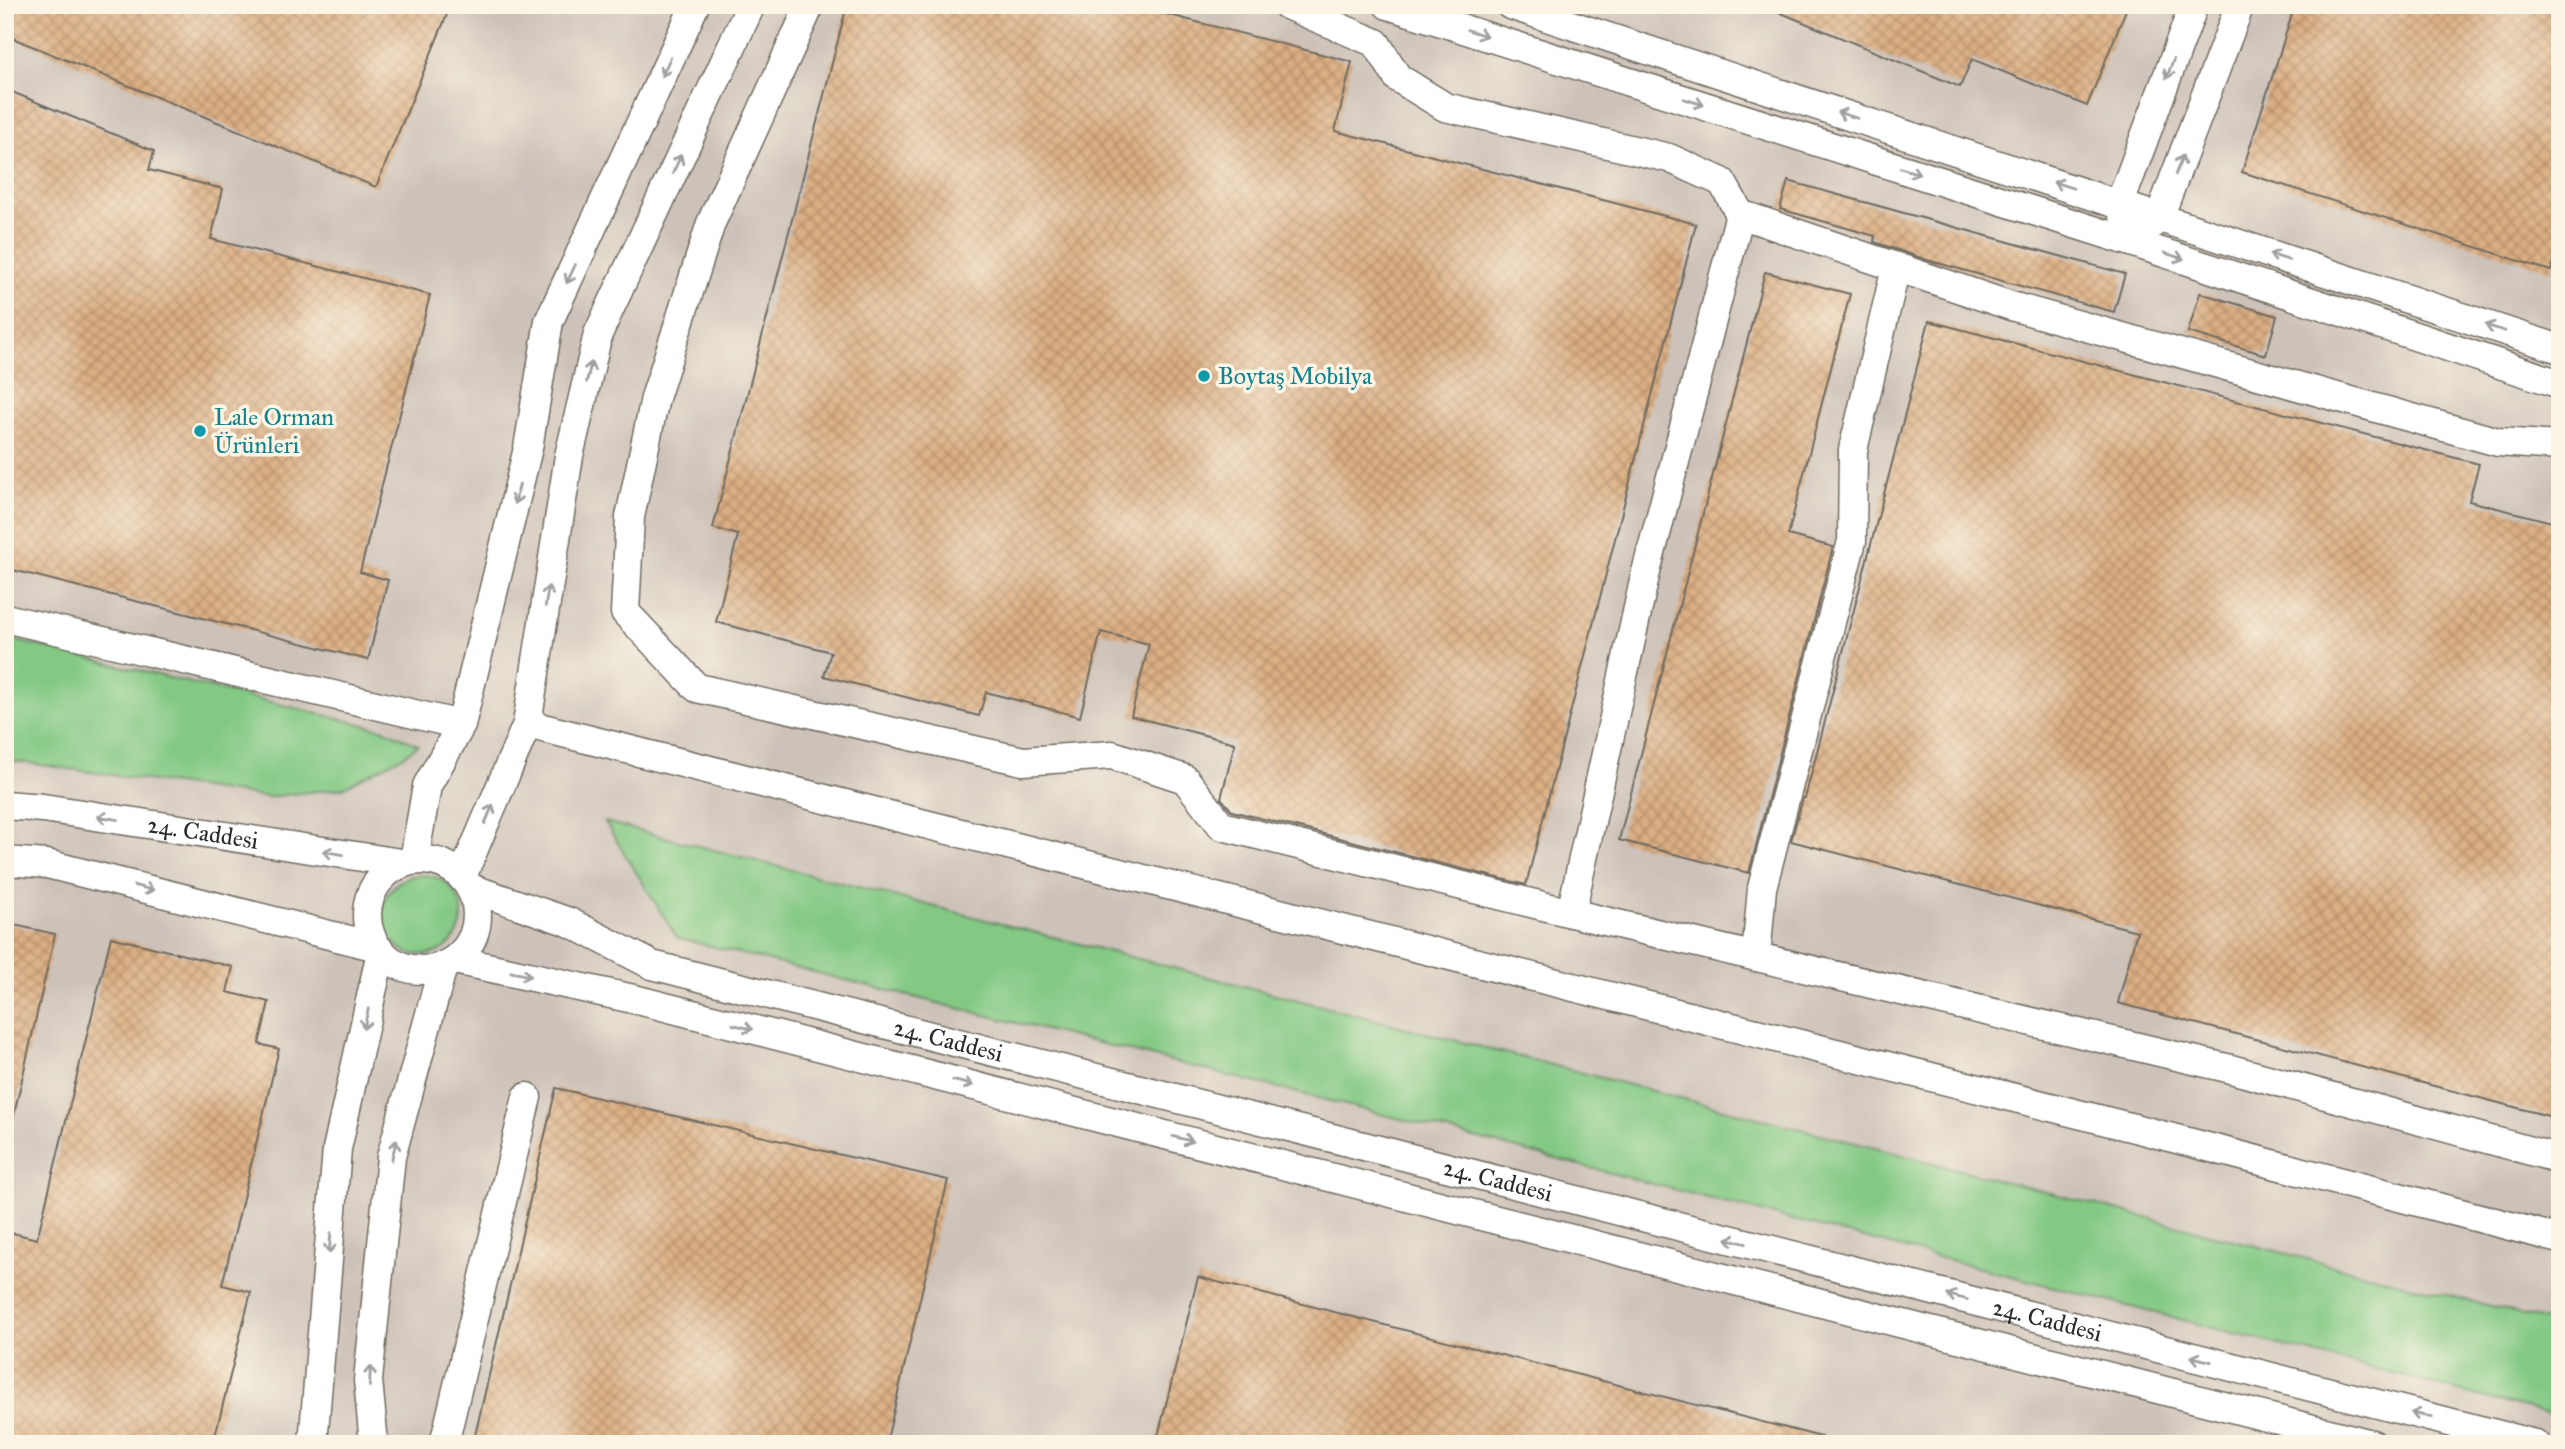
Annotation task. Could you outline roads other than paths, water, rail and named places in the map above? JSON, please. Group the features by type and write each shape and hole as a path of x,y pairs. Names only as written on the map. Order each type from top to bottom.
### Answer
{"street":[{"path":"407,862 427,786 461,725 528,448 549,321 695,5"},
{"path":"466,882 527,724 569,456 598,334 751,5"},
{"path":"810,5 711,223 655,398 630,517 625,612 697,688 1023,761 1112,755 1185,779 1222,826 1572,913 2227,1068 2560,1159"},
{"path":"1287,5 1376,43 1398,78 1445,107 1669,158 1722,182 1740,214 2011,306 2498,442 2560,446"},
{"path":"1388,5 2131,242 2560,384"},
{"path":"1510,5 2560,349"},
{"path":"2131,242 2120,204 2194,5"},
{"path":"2131,242 2159,218 2239,5"},
{"path":"1572,913 1644,576 1740,214"},
{"path":"1756,957 1762,888 1852,541 1853,450 1896,267"},
{"path":"5,618 461,725"},
{"path":"527,724 2133,1128 2560,1239"},
{"name":"24. Caddesi","path":"5,805 43,808 407,862"},
{"path":"5,862 47,863 379,950"},
{"path":"374,1444 369,1380 391,1157 449,963 472,939 477,914 466,882 440,862 407,862 379,879 372,890 368,903 368,929 379,950 391,961 416,970 449,963"},
{"name":"24. Caddesi","path":"466,882 569,922 652,965 2535,1444"},
{"path":"313,1444 337,1149 379,950"},
{"name":"24. Caddesi","path":"449,963 638,1000 2372,1444"},
{"path":"444,1444 527,1097"}],"place":[{"name":"Boytaş Mobilya","path":"1204,376"},
{"name":"Lale Orman Ürünleri","path":"200,431"}]}
